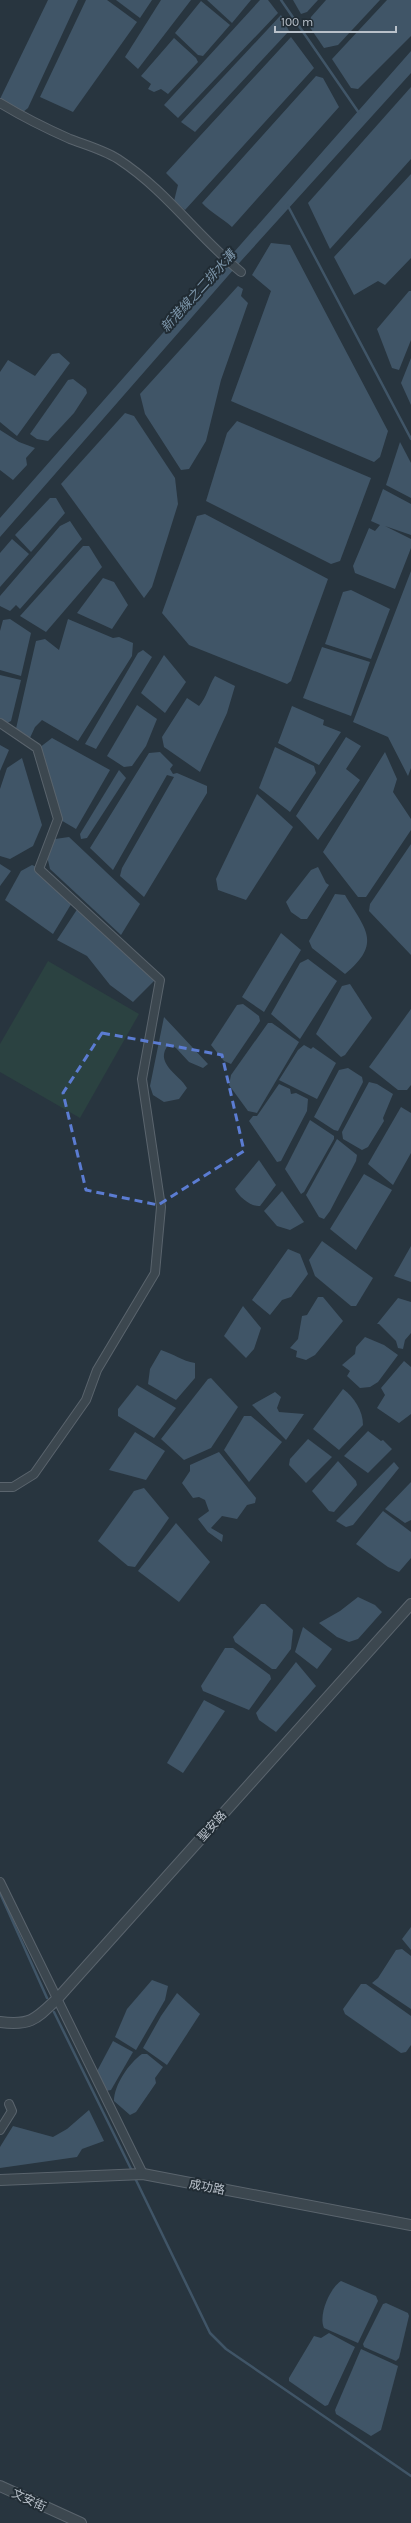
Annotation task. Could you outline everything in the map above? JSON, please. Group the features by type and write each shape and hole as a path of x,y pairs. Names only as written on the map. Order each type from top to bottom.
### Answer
{"street":[{"path":"0,103 41,127 116,158 152,184 170,200 223,258 240,272"},
{"path":"0,723 37,748 58,819 39,869 160,980 142,1079 161,1207 155,1273 97,1370 86,1400 34,1474 13,1487 0,1487"},
{"name":"聖安路","path":"0,2022 20,2024 33,2021 58,1998 411,1604"},
{"path":"0,1882 58,1998 136,2174"},
{"path":"0,2130 12,2110 9,2104"},
{"name":"成功路","path":"0,2180 136,2174 411,2225"},
{"name":"文安街","path":"0,2486 81,2523"}],"highlighted area":[{"path":"102,1033 222,1055 244,1151 158,1205 86,1190 63,1093"}],"green space":[{"path":"48,961 139,1014 80,1118 0,1072 0,1044"}],"water":[{"path":"48,0 78,0 28,108 23,112 0,99"},
{"path":"86,0 107,0 137,22 73,112 40,97"},
{"path":"116,0 152,0 140,18"},
{"path":"161,0 191,0 138,69 125,57"},
{"path":"207,0 251,0 232,23"},
{"path":"260,0 268,0 278,13 178,118 164,105"},
{"path":"293,0 318,0 307,12 301,14"},
{"path":"326,0 380,0 338,45 324,48 309,26 311,17"},
{"path":"387,0 411,0 411,36 358,89 351,88 332,59"},
{"path":"201,1 230,25 203,56 198,55 175,33"},
{"path":"281,15 289,31 195,132 181,122"},
{"path":"291,37 314,68 185,210 174,201 178,185 166,173"},
{"path":"174,38 196,58 198,62 168,94 161,89 154,92 148,89 151,84 141,76"},
{"path":"411,51 411,73 241,261 0,537 0,518"},
{"path":"316,76 323,78 339,107 232,227 202,203"},
{"path":"411,87 411,159 330,249 308,203"},
{"path":"411,174 411,258 385,285 378,281 354,295 334,257"},
{"path":"271,243 290,245 388,431 380,457 374,462 231,401 271,291 252,275"},
{"path":"238,286 243,289 241,296 248,303 221,380 206,441 189,469 181,470 145,414 140,394"},
{"path":"409,291 411,291 411,340 399,370 392,368 377,329"},
{"path":"59,353 70,363 17,436 0,422 0,372 8,360 35,376 52,354"},
{"path":"411,358 411,405 401,383"},
{"path":"73,379 86,389 87,393 74,413 48,441 37,439 30,434 68,380"},
{"path":"125,413 134,416 175,478 178,504 152,587 144,598 61,484"},
{"path":"237,421 371,478 340,561 331,564 206,501 227,433"},
{"path":"0,430 19,442 35,448 26,458 27,465 13,480 0,470"},
{"path":"400,442 411,463 411,498 386,485"},
{"path":"383,489 411,504 411,535 385,526 411,539 411,548 395,589 355,573 353,566 369,528 375,531 380,525 371,521"},
{"path":"50,498 56,498 65,513 31,552 15,535"},
{"path":"205,514 328,579 291,681 287,684 189,645 162,613 197,516"},
{"path":"70,521 82,539 20,609 16,605 10,611 0,606 0,596 60,526"},
{"path":"12,539 29,554 0,587 0,553"},
{"path":"83,546 89,546 102,567 46,632 20,616"},
{"path":"411,571 411,768 408,776 388,737 353,722"},
{"path":"103,578 114,582 128,605 112,629 77,613"},
{"path":"351,590 390,609 371,659 325,644 343,592"},
{"path":"10,619 31,633 21,676 0,670 0,631 3,620"},
{"path":"68,619 113,638 119,637 133,643 132,656 78,741 42,720 35,727 29,740 15,733 36,641 45,639 59,650"},
{"path":"322,647 370,662 351,716 303,698"},
{"path":"143,650 152,657 96,749 85,744 138,653"},
{"path":"164,655 186,682 165,713 141,693"},
{"path":"0,675 21,680 11,721 3,725 0,723"},
{"path":"215,676 235,686 227,713 200,772 164,747 162,737 187,698 199,706"},
{"path":"137,705 157,719 146,746 132,766 124,767 107,756"},
{"path":"292,706 324,720 323,725 341,732 319,765 278,743"},
{"path":"346,737 361,746 346,769 360,780 318,840 296,816"},
{"path":"52,738 110,770 76,829 59,819 39,748"},
{"path":"0,745 9,750 0,771"},
{"path":"275,747 314,766 316,773 290,812 259,788"},
{"path":"160,752 173,765 170,769 173,774 177,773 207,786 207,793 144,897 120,876 122,868 174,777 167,775 113,870 90,848 149,753"},
{"path":"385,752 397,779 393,792 411,819 411,830 366,897 358,897 323,852"},
{"path":"22,758 42,825 33,846 10,859 0,856 0,789 7,768"},
{"path":"119,770 126,778 87,838 81,839 80,834"},
{"path":"257,794 293,827 246,900 218,890 216,879"},
{"path":"69,837 140,904 121,935 50,869 47,856 55,839"},
{"path":"411,844 411,955 369,911 370,904"},
{"path":"0,864 11,871 0,886"},
{"path":"32,865 39,868 73,901 53,934 5,900 21,871"},
{"path":"318,867 326,883 329,885 307,919 301,919 291,912 286,902 311,870"},
{"path":"335,894 345,895 359,917 367,936 367,944 364,953 357,963 345,974 312,948 309,941"},
{"path":"78,908 156,979 133,1002 110,985 87,956 57,940"},
{"path":"281,933 301,950 264,1012 242,997"},
{"path":"308,959 337,981 300,1039 271,1014 300,963"},
{"path":"350,984 372,1018 345,1055 341,1057 316,1034 342,986"},
{"path":"243,1004 259,1016 260,1021 231,1064 224,1061 211,1045 237,1005"},
{"path":"411,1009 411,1085 407,1090 398,1090 369,1067"},
{"path":"164,1017 208,1064 203,1068 189,1062 176,1048 169,1044 165,1051 164,1057 166,1063 187,1088 179,1099 164,1102 153,1095 150,1086"},
{"path":"268,1023 272,1023 299,1042 257,1113 248,1111 229,1085 231,1075"},
{"path":"304,1045 311,1049 313,1047 336,1063 317,1099 279,1080 298,1050"},
{"path":"348,1068 362,1077 363,1082 338,1131 314,1117 339,1070"},
{"path":"369,1082 377,1084 393,1094 383,1118 384,1121 368,1147 362,1150 343,1139 342,1132"},
{"path":"279,1084 290,1089 291,1094 296,1093 308,1099 307,1111 281,1161 277,1162 249,1121 253,1116 257,1116"},
{"path":"401,1107 411,1113 411,1153 393,1185 368,1164"},
{"path":"310,1120 334,1136 334,1139 304,1192 301,1194 285,1169"},
{"path":"337,1139 357,1155 356,1161 330,1211 324,1219 319,1217 306,1195"},
{"path":"259,1160 276,1185 260,1206 257,1206 246,1201 235,1189"},
{"path":"364,1174 392,1190 356,1250 330,1229"},
{"path":"282,1191 304,1222 290,1230 277,1226 264,1211"},
{"path":"322,1241 373,1278 356,1306 351,1306 315,1276 309,1260"},
{"path":"411,1246 411,1282 394,1276"},
{"path":"288,1249 300,1254 308,1274 291,1297 282,1300 270,1315 252,1300"},
{"path":"318,1297 323,1297 343,1321 315,1355 306,1360 296,1357 297,1351 290,1348 298,1339 302,1316 307,1315"},
{"path":"398,1298 411,1302 411,1333 405,1340 403,1349 398,1348 396,1341 379,1324 377,1324"},
{"path":"243,1306 261,1328 254,1349 246,1358 224,1336"},
{"path":"365,1337 384,1345 398,1355 378,1382 370,1387 360,1388 347,1376 350,1371 342,1365 355,1354 356,1347"},
{"path":"161,1350 186,1361 195,1363 195,1378 176,1400 148,1384 150,1369"},
{"path":"404,1361 411,1367 411,1414 399,1423 377,1408 385,1395 381,1388"},
{"path":"211,1378 238,1407 211,1448 184,1460 161,1439 208,1379"},
{"path":"137,1385 176,1408 154,1438 118,1416 118,1409"},
{"path":"343,1389 351,1396 360,1410 363,1425 339,1450 313,1429"},
{"path":"275,1392 281,1397 277,1408 279,1412 304,1414 286,1440 252,1405"},
{"path":"244,1416 251,1416 282,1442 249,1482 224,1450"},
{"path":"368,1431 381,1441 383,1440 392,1449 368,1473 344,1456"},
{"path":"135,1432 165,1451 146,1480 109,1470"},
{"path":"308,1439 332,1457 306,1483 289,1465 290,1459"},
{"path":"219,1452 256,1498 255,1503 247,1505 237,1519 222,1516 211,1528 223,1535 222,1542 208,1532 198,1519 209,1511 205,1500 199,1497 193,1498 182,1483 190,1471 190,1465"},
{"path":"338,1461 356,1481 357,1485 334,1512 329,1511 312,1491"},
{"path":"394,1462 399,1468 353,1525 346,1527 336,1521"},
{"path":"411,1482 411,1520 405,1523 385,1509"},
{"path":"144,1488 169,1518 135,1567 128,1566 98,1541 134,1491"},
{"path":"383,1511 411,1532 411,1558 399,1572 388,1567 356,1544"},
{"path":"176,1523 210,1562 179,1602 138,1571"},
{"path":"358,1597 375,1605 382,1612 358,1639 349,1642 337,1637 319,1623 340,1611"},
{"path":"261,1604 265,1604 293,1630 291,1649 276,1669 272,1669 235,1642 233,1637"},
{"path":"303,1627 332,1649 317,1669 295,1652"},
{"path":"225,1648 233,1648 270,1675 271,1679 249,1710 203,1691 201,1686"},
{"path":"296,1662 316,1686 276,1732 259,1720 256,1713"},
{"path":"204,1700 225,1711 183,1773 167,1763"},
{"path":"411,1927 411,1950 402,1939"},
{"path":"402,1949 411,1956 411,2009 372,1983 378,1978 396,1950"},
{"path":"152,1980 168,1986 165,2000 136,2050 115,2037 127,2009"},
{"path":"361,1984 366,1984 411,2016 411,2045 406,2052 401,2053 345,2014 343,2009"},
{"path":"177,1993 200,2014 167,2065 143,2048 161,2016"},
{"path":"113,2041 133,2052 111,2090 106,2091 96,2073"},
{"path":"142,2054 147,2054 163,2067 155,2078 156,2083 136,2112 130,2115 114,2101 115,2095 119,2081 132,2063"},
{"path":"89,2110 104,2141 82,2149 77,2157 0,2168 0,2147 13,2126 53,2137 67,2129"},
{"path":"341,2281 376,2296 378,2301 358,2343 324,2328 323,2316 326,2302 333,2289"},
{"path":"386,2303 408,2313 409,2316 399,2358 396,2361 364,2347 363,2344 383,2304"},
{"path":"329,2333 355,2347 328,2405 325,2406 289,2381 289,2378 314,2336 321,2338"},
{"path":"361,2349 398,2366 381,2430 371,2436 336,2414 335,2410"}],"waterway":[{"path":"281,0 359,113"},
{"path":"288,206 411,439"},
{"path":"0,1893 47,1998"},
{"path":"54,2012 132,2171"},
{"path":"135,2178 210,2333 226,2349 411,2476"}],"water label":[{"name":"新港線之二排水溝","path":"198,291"}]}
